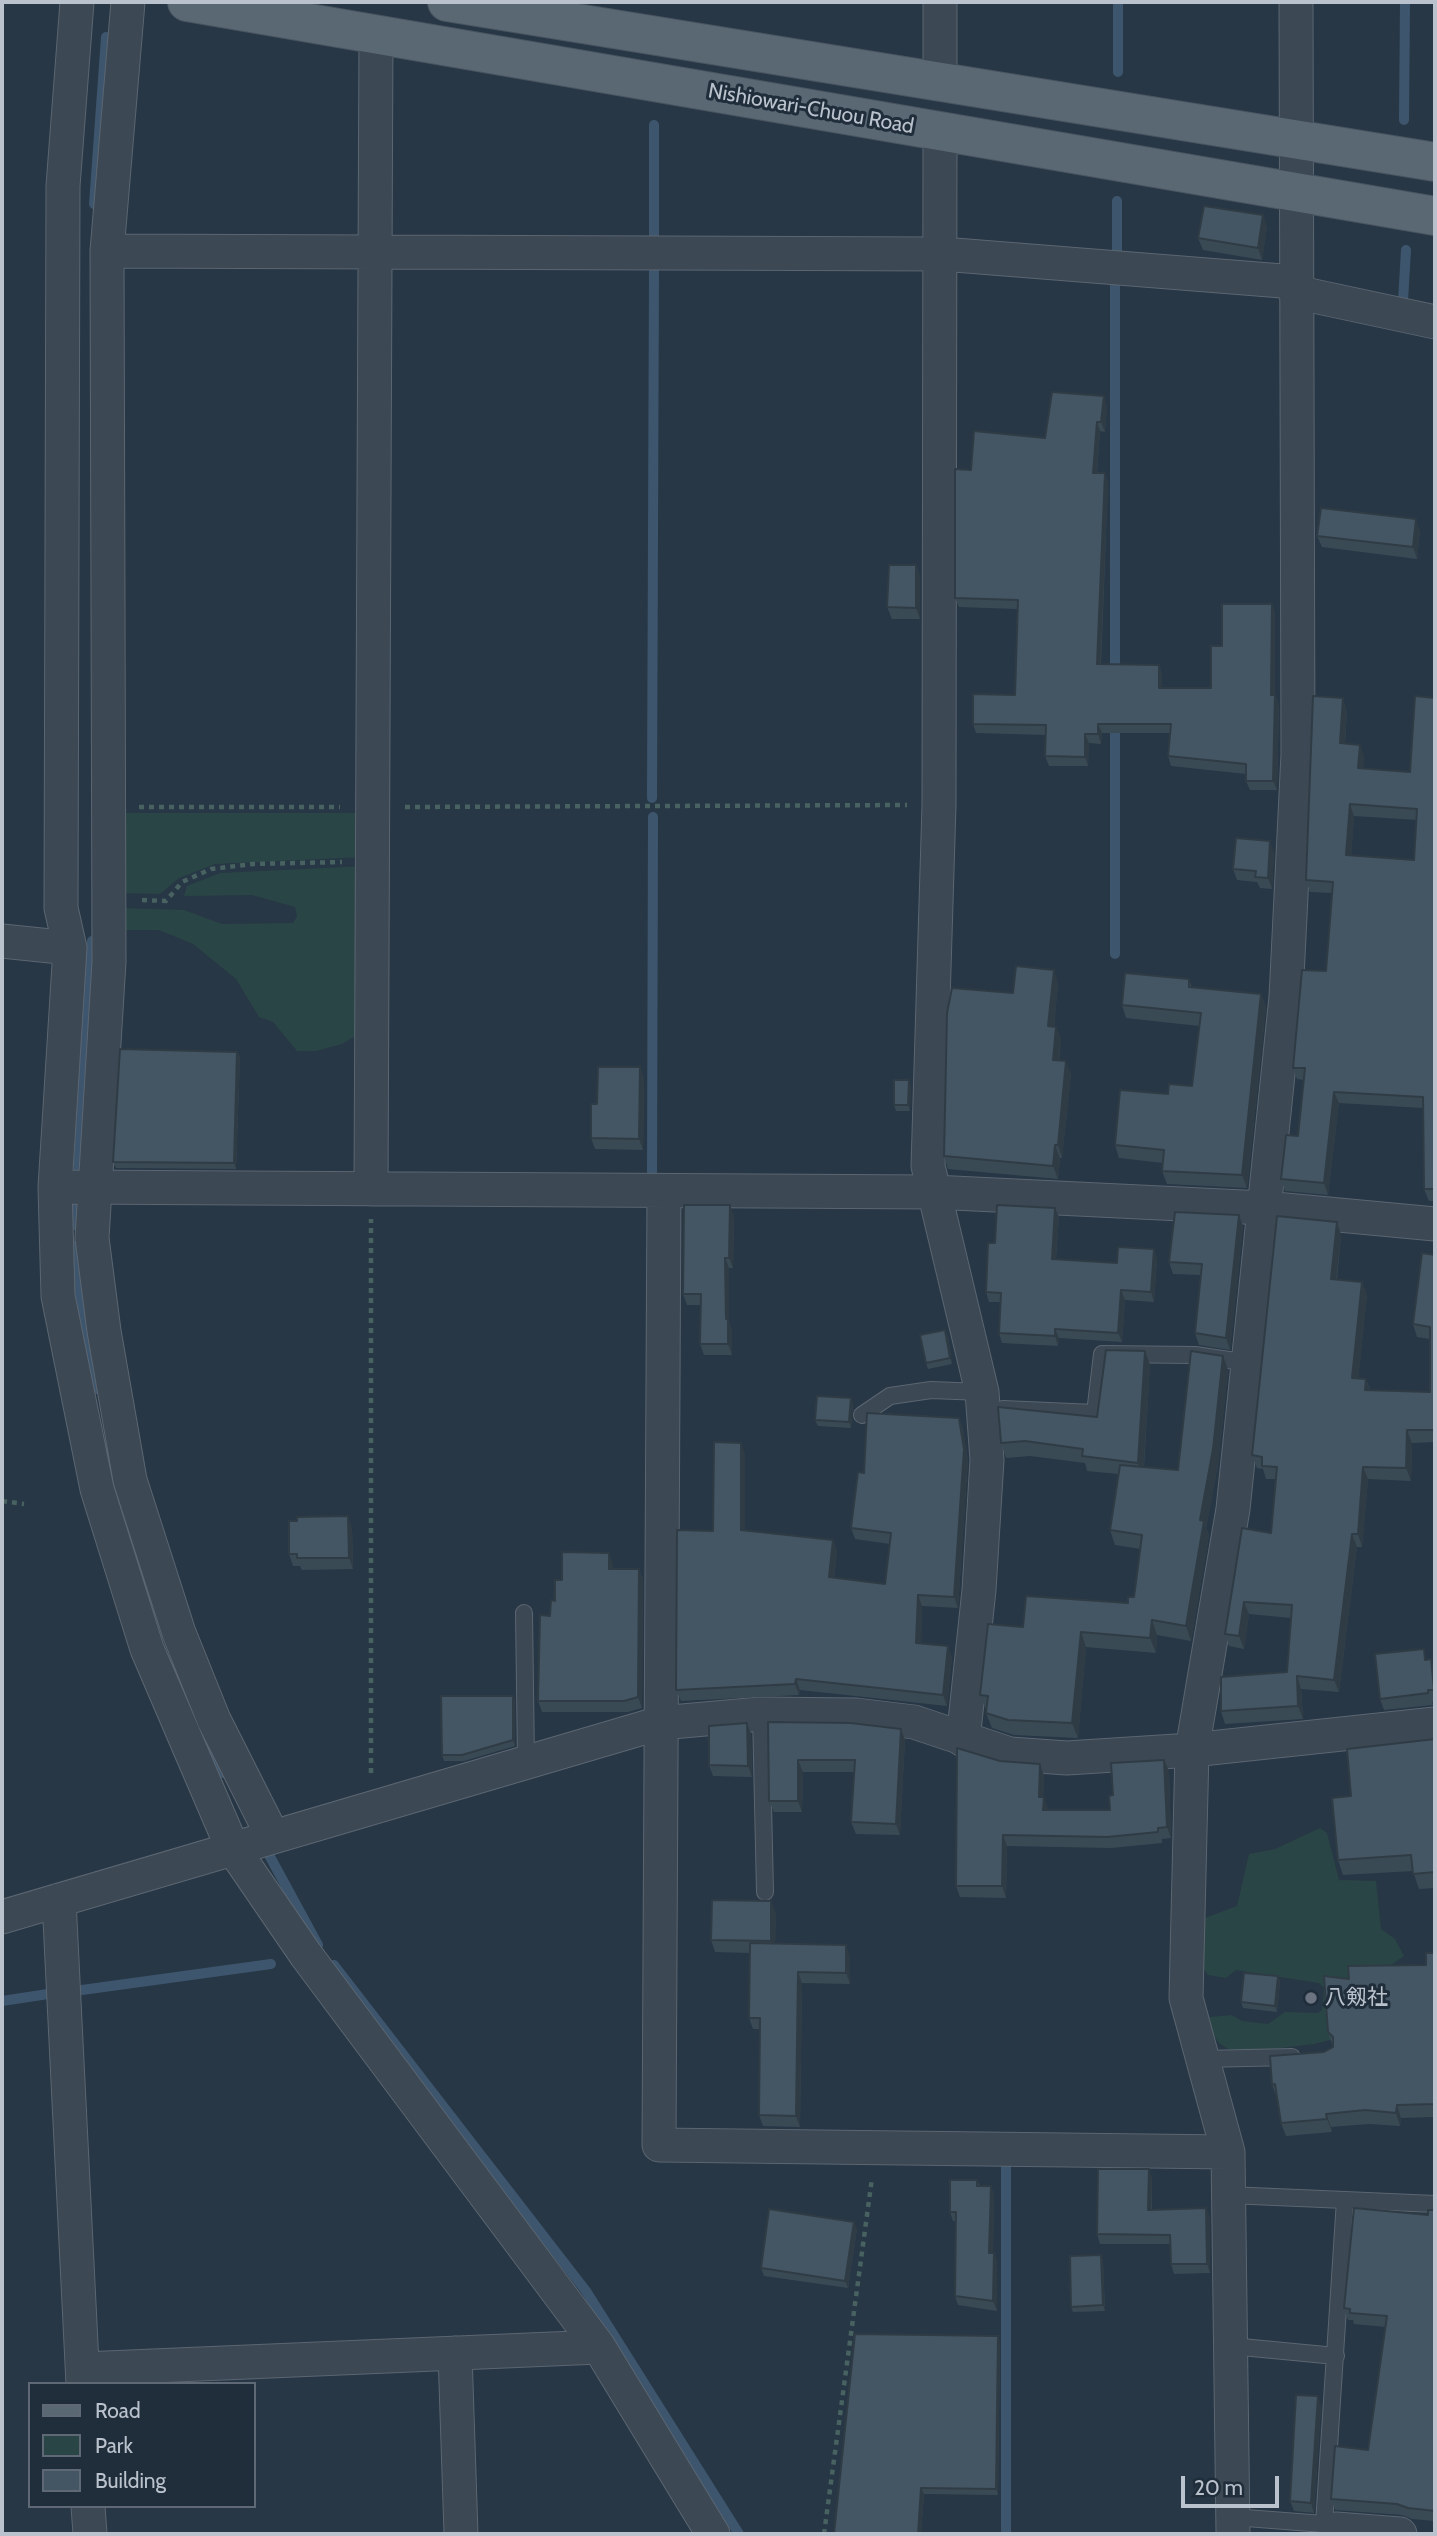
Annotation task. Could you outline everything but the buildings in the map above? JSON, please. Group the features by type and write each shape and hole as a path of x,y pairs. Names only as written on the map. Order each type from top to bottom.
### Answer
{"main road":[{"name":"Nishiowari-Chuou Road","path":"187,2 1435,216"},
{"path":"447,2 1435,162"}],"street":[{"path":"77,2 64,186 61,908 70,948 55,1187 58,1296 97,1489 147,1649 232,1847 306,1955 598,2347 713,2534"},
{"path":"128,2 107,251 109,962 92,1238 104,1331 130,1480 179,1633 214,1720 272,1835"},
{"path":"940,2 940,81"},
{"path":"1233,2526 1228,2152 1186,1998 1192,1750 1233,1508 1286,997 1298,754 1296,2"},
{"path":"371,1189 376,34"},
{"path":"940,131 942,254 939,805 928,1167 983,1400 987,1460 979,1590 963,1740"},
{"path":"107,251 942,254 1295,287 1435,322"},
{"path":"2,941 70,948"},
{"path":"55,1187 933,1192 1264,1208 1435,1224"},
{"path":"664,1191 659,2145 1228,2152"},
{"path":"2,1917 272,1835 660,1723 761,1714 856,1715 914,1722 1010,1755 1068,1758 1192,1750 1435,1724"},
{"path":"60,1900 83,2376 598,2347"},
{"path":"455,2353 461,2534"},
{"path":"88,2508 90,2534"},
{"path":"1332,2529 1400,2534"}],"lane":[{"path":"862,1415 890,1396 931,1390 983,1400 1095,1413 1102,1354 1195,1355 1249,1363"},
{"path":"524,1613 526,1761"},
{"path":"761,1714 765,1892"},
{"path":"1202,2059 1304,2056"},
{"path":"1228,2195 1435,2204"},
{"path":"1233,2526 1332,2529 1336,2356 1345,2200"},
{"path":"1231,2346 1336,2356"}],"path":[{"path":"108,807 939,805"},
{"path":"108,899 166,901 182,882 211,869 253,864 371,862"},
{"path":"371,1189 371,1806"},
{"path":"2,1501 24,1504"},
{"path":"824,2534 876,2148"}],"green space":[{"path":"121,813 364,813 363,857 215,864 179,878 160,894 120,893"},
{"path":"365,866 364,1031 342,1044 316,1051 297,1051 273,1022 259,1017 236,979 193,944 159,930 125,930 122,908 184,910 222,924 293,923 297,916 295,907 252,895 184,896 187,886 220,873"},
{"path":"1320,1828 1327,1833 1339,1880 1376,1881 1381,1929 1395,1939 1404,1956 1390,1966 1368,1968 1346,1979 1355,2034 1314,2044 1272,2049 1228,2049 1219,2043 1210,2029 1210,2017 1232,2015 1242,2021 1268,2024 1285,2012 1318,2013 1322,2010 1324,1988 1319,1983 1236,1970 1226,1978 1208,1975 1200,1964 1202,1919 1237,1906 1249,1854 1275,1849"}],"waterway":[{"path":"1118,2 1118,72"},
{"path":"1404,120 1405,2"},
{"path":"94,204 106,37"},
{"path":"654,125 654,245"},
{"path":"1117,201 1117,258"},
{"path":"1403,301 1406,250"},
{"path":"652,798 654,265"},
{"path":"1115,280 1115,677"},
{"path":"1115,720 1115,954"},
{"path":"652,1180 653,817"},
{"path":"78,1175 92,941"},
{"path":"77,1198 77,1226"},
{"path":"77,1245 78,1282 97,1389"},
{"path":"186,1695 201,1734 223,1773"},
{"path":"268,1853 318,1945"},
{"path":"82,1990 271,1964"},
{"path":"334,1965 586,2291 739,2534"},
{"path":"2,2001 48,1994"},
{"path":"1006,2160 1006,2534"}],"place":[{"name":"八剱社","path":"1311,1998"}]}
